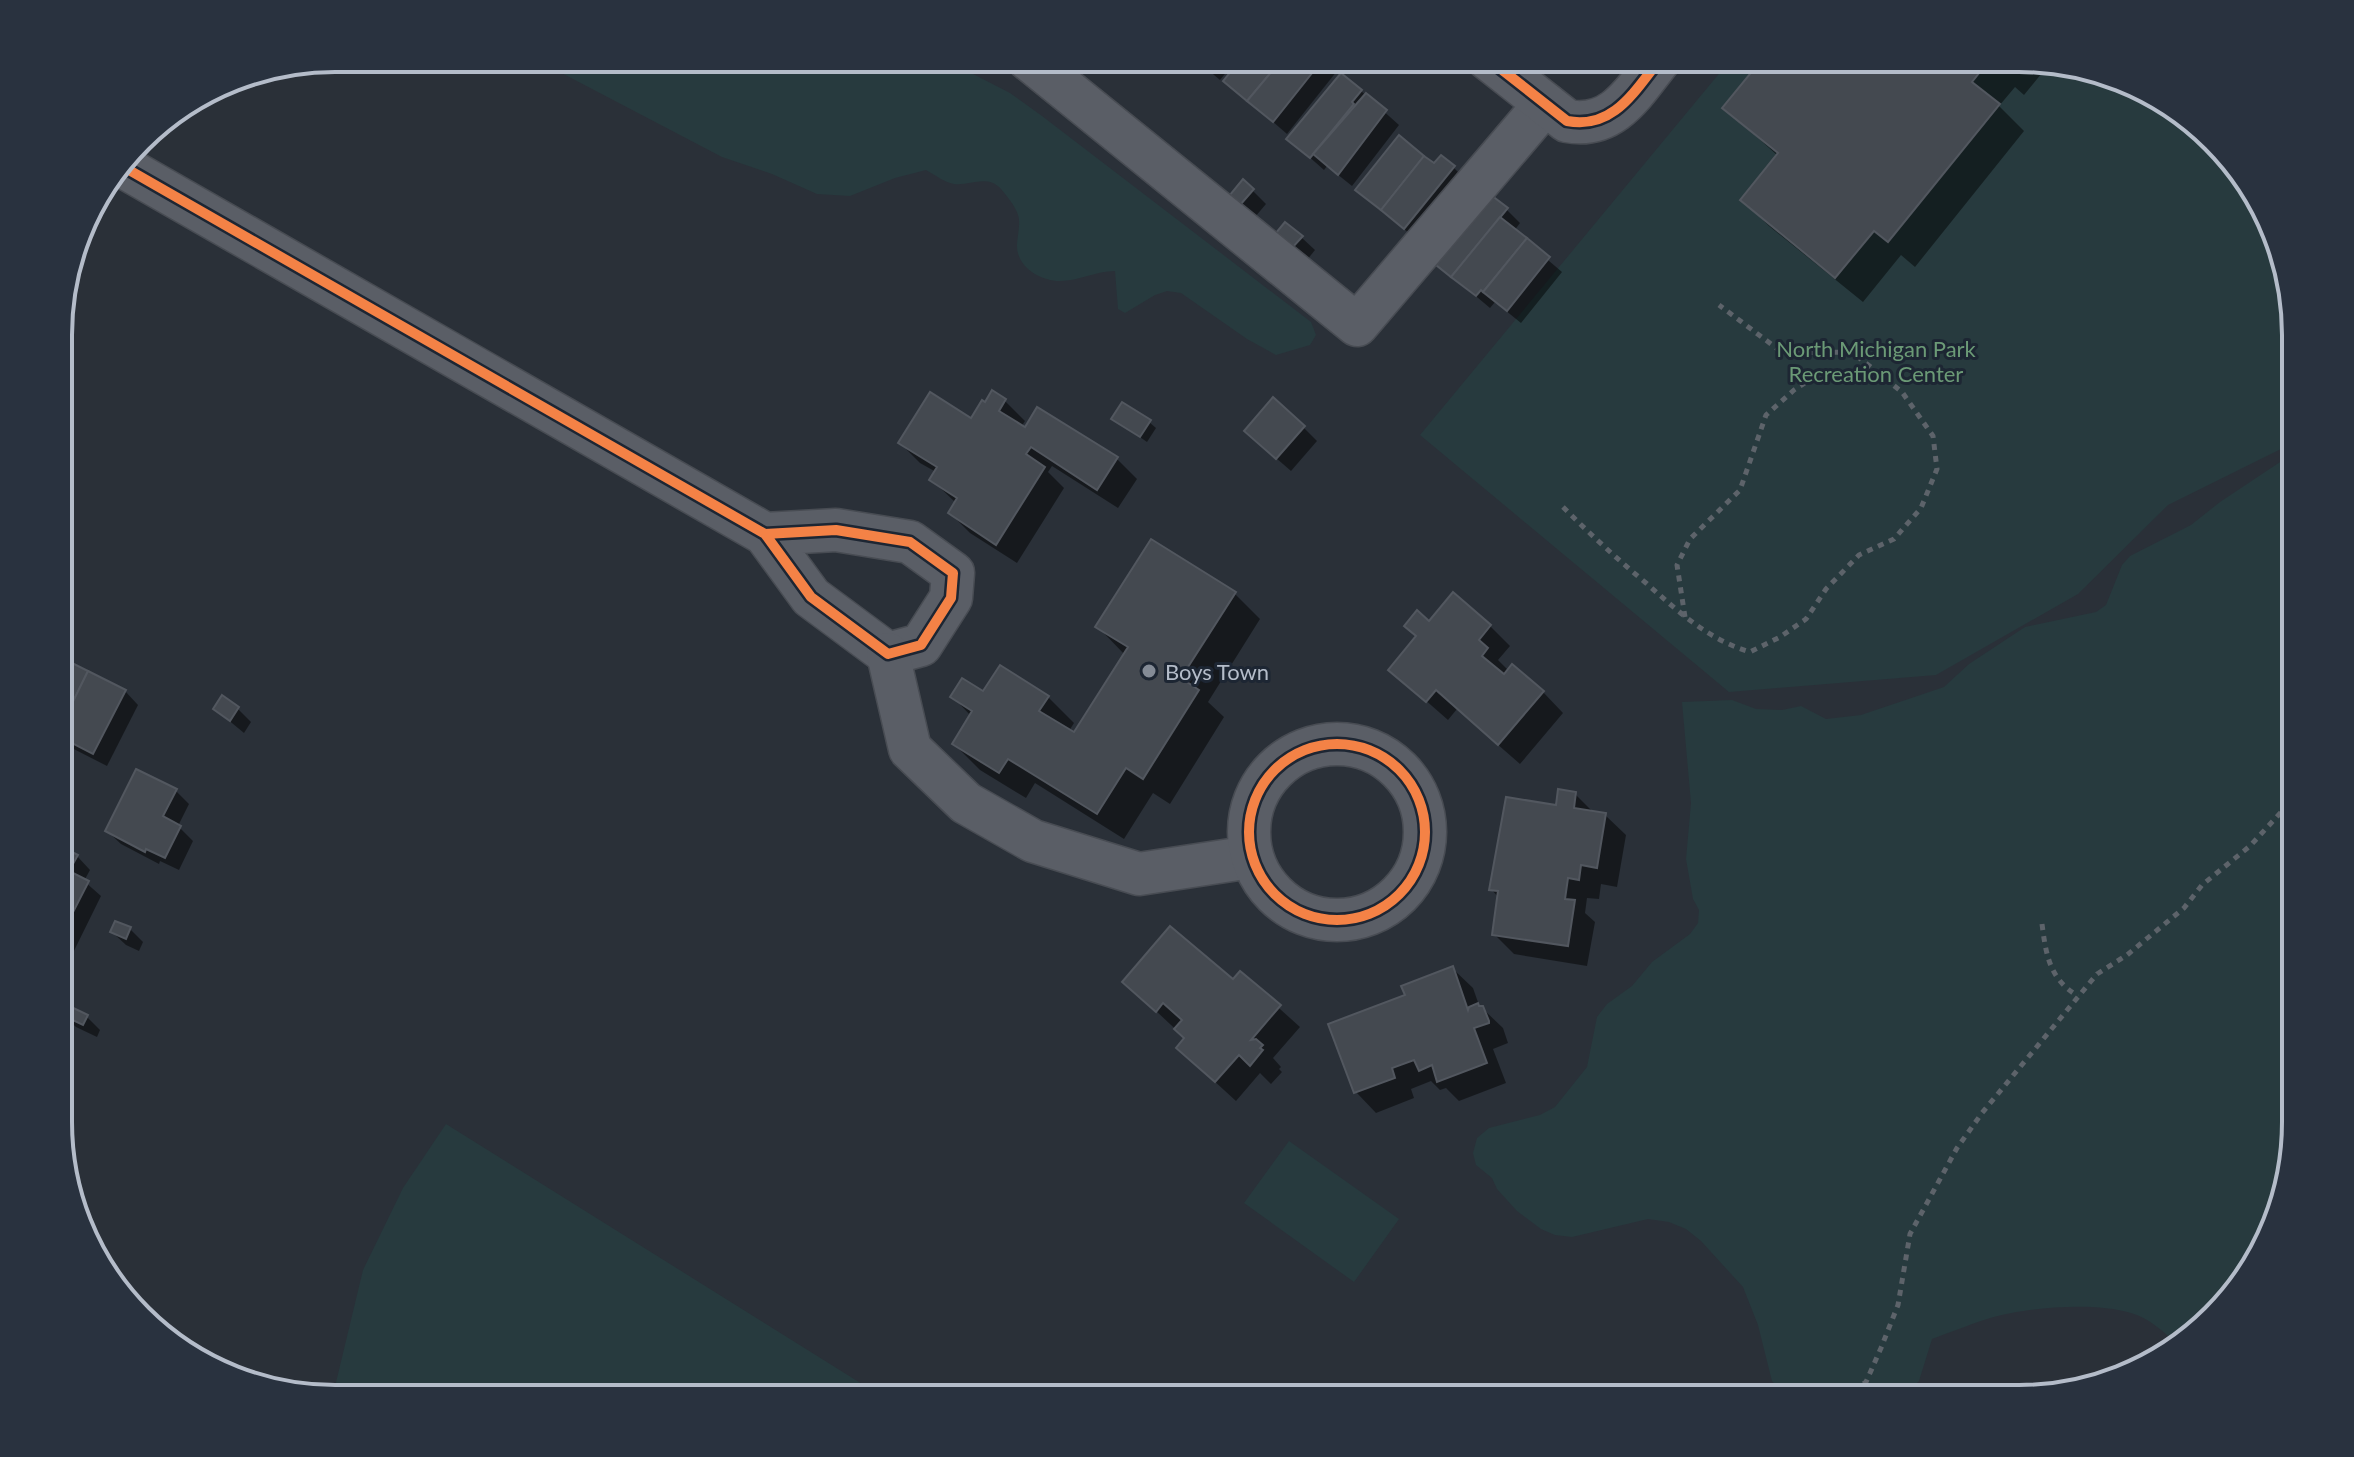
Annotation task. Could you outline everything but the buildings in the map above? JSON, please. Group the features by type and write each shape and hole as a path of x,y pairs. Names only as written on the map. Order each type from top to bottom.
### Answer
{"street":[{"path":"1044,72 1357,325 1556,113"},
{"path":"1505,72 1556,113 1582,124 1613,115 1649,72"},
{"path":"130,171 765,534 811,597 888,654 910,749 966,803 1033,841 1139,874 1251,857"},
{"path":"765,534 836,530 910,542 953,573 951,598 921,645 888,654"},
{"path":"1328,743 1364,747 1392,761 1416,791 1425,814 1427,838 1420,866 1408,887 1387,907 1366,916 1339,921 1300,913 1271,892 1251,857 1248,831 1252,804 1259,788 1271,773 1297,752 1328,743"}],"path":[{"path":"1563,507 1607,551 1686,618 1714,639 1750,652 1806,619 1826,589 1859,555 1894,539 1921,508 1937,469 1933,436 1902,392 1852,352 1783,353 1719,305"},
{"path":"1686,618 1677,565 1690,539 1740,490 1766,415 1794,390 1820,373 1877,372"},
{"path":"1863,1384 1898,1305 1910,1234 1957,1148 1982,1113 2097,974 2127,955 2184,908 2202,885 2250,846 2281,812"},
{"path":"2042,924 2051,972 2067,990 2078,996"}],"green space":[{"path":"560,72 969,72 1010,93 1042,116 1311,322 1316,335 1310,345 1276,355 1247,339 1181,293 1167,291 1155,295 1125,313 1118,309 1115,271 1060,281 1038,275 1025,266 1018,254 1017,212 1001,189 990,182 954,184 926,170 895,178 850,196 817,194 722,157"},
{"name":"North Michigan Park Recreation Center","path":"1720,72 2019,72 2054,74 2104,86 2136,99 2179,126 2228,175 2247,203 2262,234 2277,283 2281,317 2281,449 2168,505 2078,594 1936,675 1729,692 1420,435"},
{"path":"2281,461 2281,1140 2277,1174 2255,1239 2228,1282 2205,1308 2170,1337 2144,1318 2116,1310 2061,1307 2023,1311 1990,1318 1932,1339 1916,1384 1775,1384 1743,1287 1686,1229 1669,1222 1648,1219 1572,1237 1541,1229 1517,1211 1497,1189 1492,1178 1476,1165 1473,1153 1477,1138 1489,1128 1540,1115 1555,1107 1587,1067 1597,1017 1607,1004 1632,986 1652,962 1690,934 1698,923 1699,910 1693,899 1686,859 1691,803 1682,702 1732,700 1756,709 1782,710 1801,706 1826,719 1861,715 1944,687 1969,664 2025,627 2096,612 2106,605 2122,565 2130,556 2191,525"},
{"path":"446,1124 863,1385 335,1385 363,1270 403,1188"},
{"path":"1289,1141 1399,1219 1354,1282 1244,1203"}],"cycle path":[{"path":"1505,72 1567,121 1583,122 1598,119 1622,105 1650,72"},
{"path":"130,171 765,534"},
{"path":"836,530 910,542 953,573 951,598 921,645 888,654 811,597 765,534 836,530"},
{"path":"1337,744 1371,750 1400,769 1419,798 1425,832 1419,866 1400,895 1371,914 1337,920 1303,914 1274,895 1255,866 1249,832 1255,798 1274,769 1303,750 1337,744"}],"place":[{"name":"Boys Town","path":"1149,671"}]}
